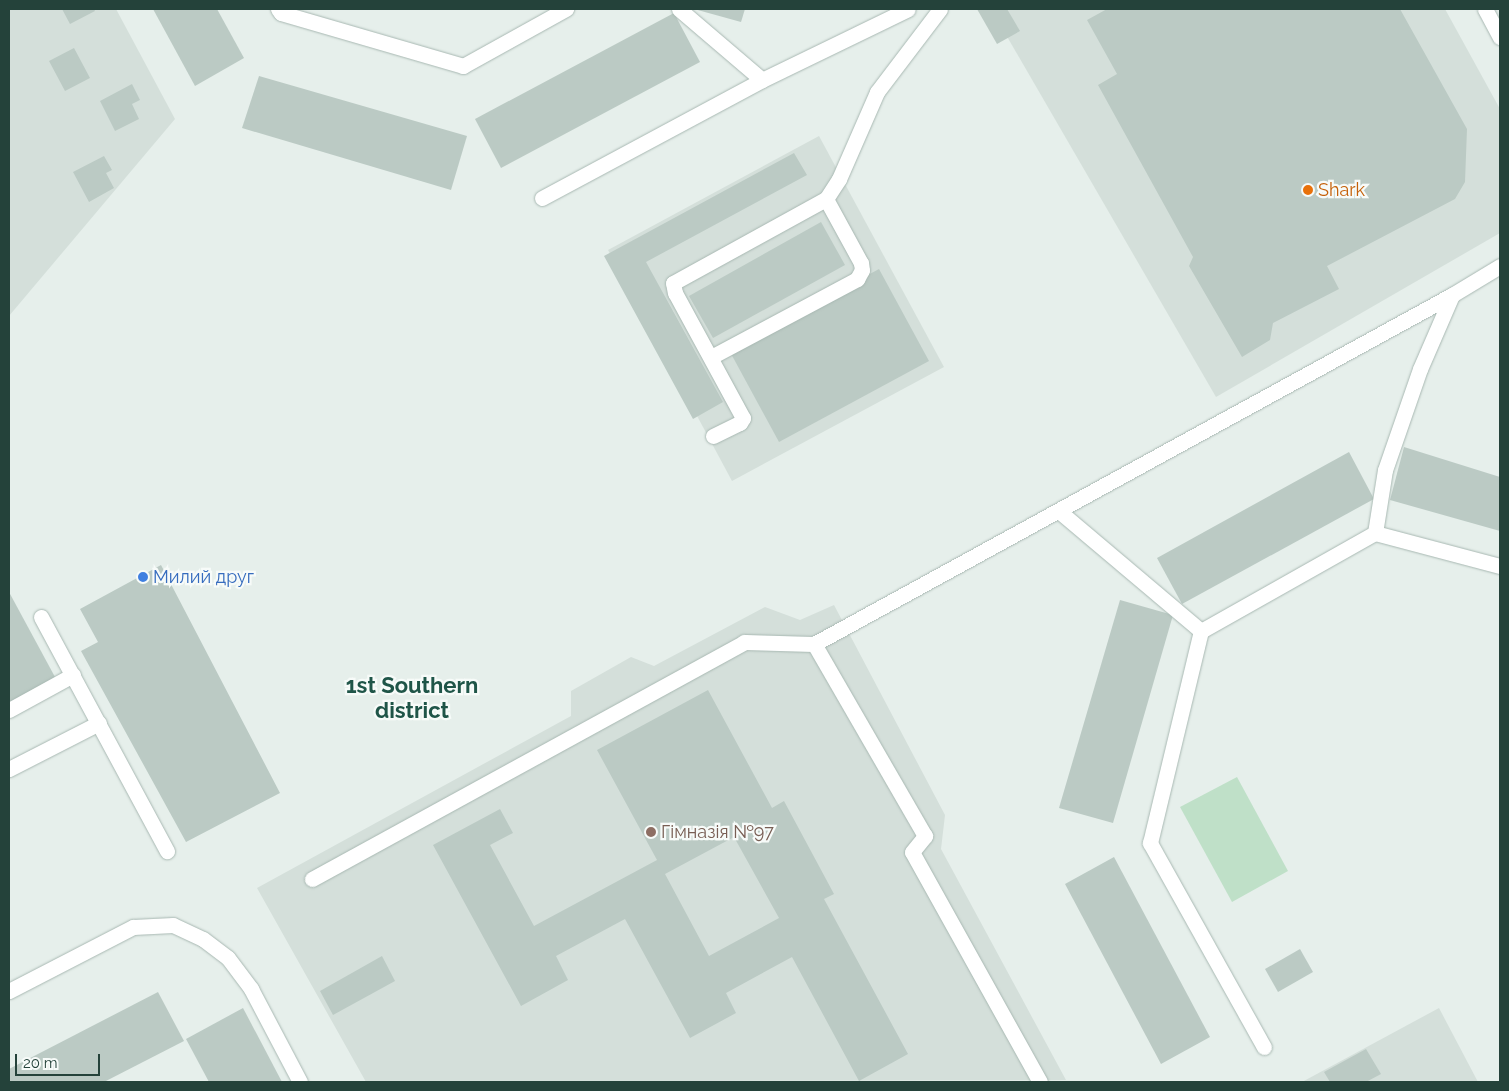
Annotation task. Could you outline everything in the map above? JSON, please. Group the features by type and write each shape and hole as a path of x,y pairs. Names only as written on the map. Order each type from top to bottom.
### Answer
{"street":[{"path":"278,9 280,13 463,66 566,9"},
{"path":"679,9 762,80"},
{"path":"542,198 762,80 908,9"},
{"path":"712,436 740,423 743,418 675,293 674,284 826,199 839,179 876,92 940,9"},
{"path":"1485,9 1500,37"},
{"path":"711,357 857,279 862,270 861,263 826,199"},
{"path":"312,879 744,642 814,644 1452,295 1500,266"},
{"path":"1375,533 1385,470 1420,369 1452,295"},
{"path":"1060,511 1201,631"},
{"path":"1264,1047 1150,843 1201,631 1375,533 1500,566"},
{"path":"41,618 167,851"},
{"path":"814,644 925,836 912,852 1040,1082"},
{"path":"9,710 73,675"},
{"path":"9,769 98,723"},
{"path":"9,991 132,927 173,925 203,939 228,958 251,989 300,1082"}],"shaded area":[{"path":"9,9 116,9 175,119 9,316"},
{"name":"Shark","path":"991,9 1445,9 1500,109 1500,233 1216,397"},
{"path":"819,136 944,367 732,481 608,250"},
{"name":"Гімназія №97","path":"834,605 945,815 941,849 1066,1080 366,1082 257,888 571,716 571,691 631,657 654,666 765,607 800,620"},
{"path":"1439,1008 1478,1082 1302,1082"}],"green space":[{"path":"1237,777 1288,871 1232,902 1180,807"}],"building":[{"path":"62,9 94,9 95,11 70,24"},
{"path":"153,9 217,9 244,58 195,86"},
{"path":"694,9 745,9 741,22"},
{"path":"977,9 1007,9 1020,31 997,44"},
{"name":"Shark","path":"1107,9 1400,9 1467,129 1465,182 1455,199 1327,266 1339,289 1273,323 1270,340 1242,357 1189,266 1193,257 1098,85 1117,74 1087,20"},
{"path":"674,13 700,62 501,168 475,119"},
{"path":"74,48 90,78 65,91 49,61"},
{"path":"259,76 467,136 451,190 242,128"},
{"path":"132,84 140,100 132,104 139,119 115,131 100,101"},
{"path":"794,153 807,175 646,262 723,402 693,419 604,256"},
{"path":"104,156 112,170 106,173 114,188 89,202 73,172"},
{"path":"821,222 845,265 713,338 689,296"},
{"path":"879,269 929,361 779,442 729,350"},
{"path":"1404,447 1500,477 1500,531 1390,500"},
{"path":"1349,452 1374,499 1182,604 1157,558"},
{"path":"161,565 280,793 186,842 81,651 98,642 80,609"},
{"path":"9,592 55,677 9,703"},
{"path":"1120,600 1173,615 1113,823 1059,808"},
{"path":"708,690 772,808 784,801 834,894 824,899 908,1054 859,1081 792,957 726,993 736,1013 690,1038 625,919 556,956 568,980 521,1006 433,845 500,809 513,833 490,845 534,926 657,860 597,750","holes":["734,837 779,918 709,956 665,874"]},
{"path":"1114,857 1210,1037 1161,1064 1065,884"},
{"path":"1300,949 1313,972 1278,992 1265,969"},
{"path":"382,956 395,981 333,1015 320,991"},
{"path":"158,992 184,1041 104,1082 9,1082 9,1069"},
{"path":"243,1008 282,1082 209,1082 186,1039"},
{"path":"1366,1049 1381,1074 1366,1082 1330,1082 1324,1072"}],"place":[{"name":"Shark","path":"1308,190"},
{"name":"Милий друг","path":"143,577"},
{"name":"Гімназія №97","path":"651,832"}],"district":[{"name":"1st Southern district","path":"412,698"}]}
